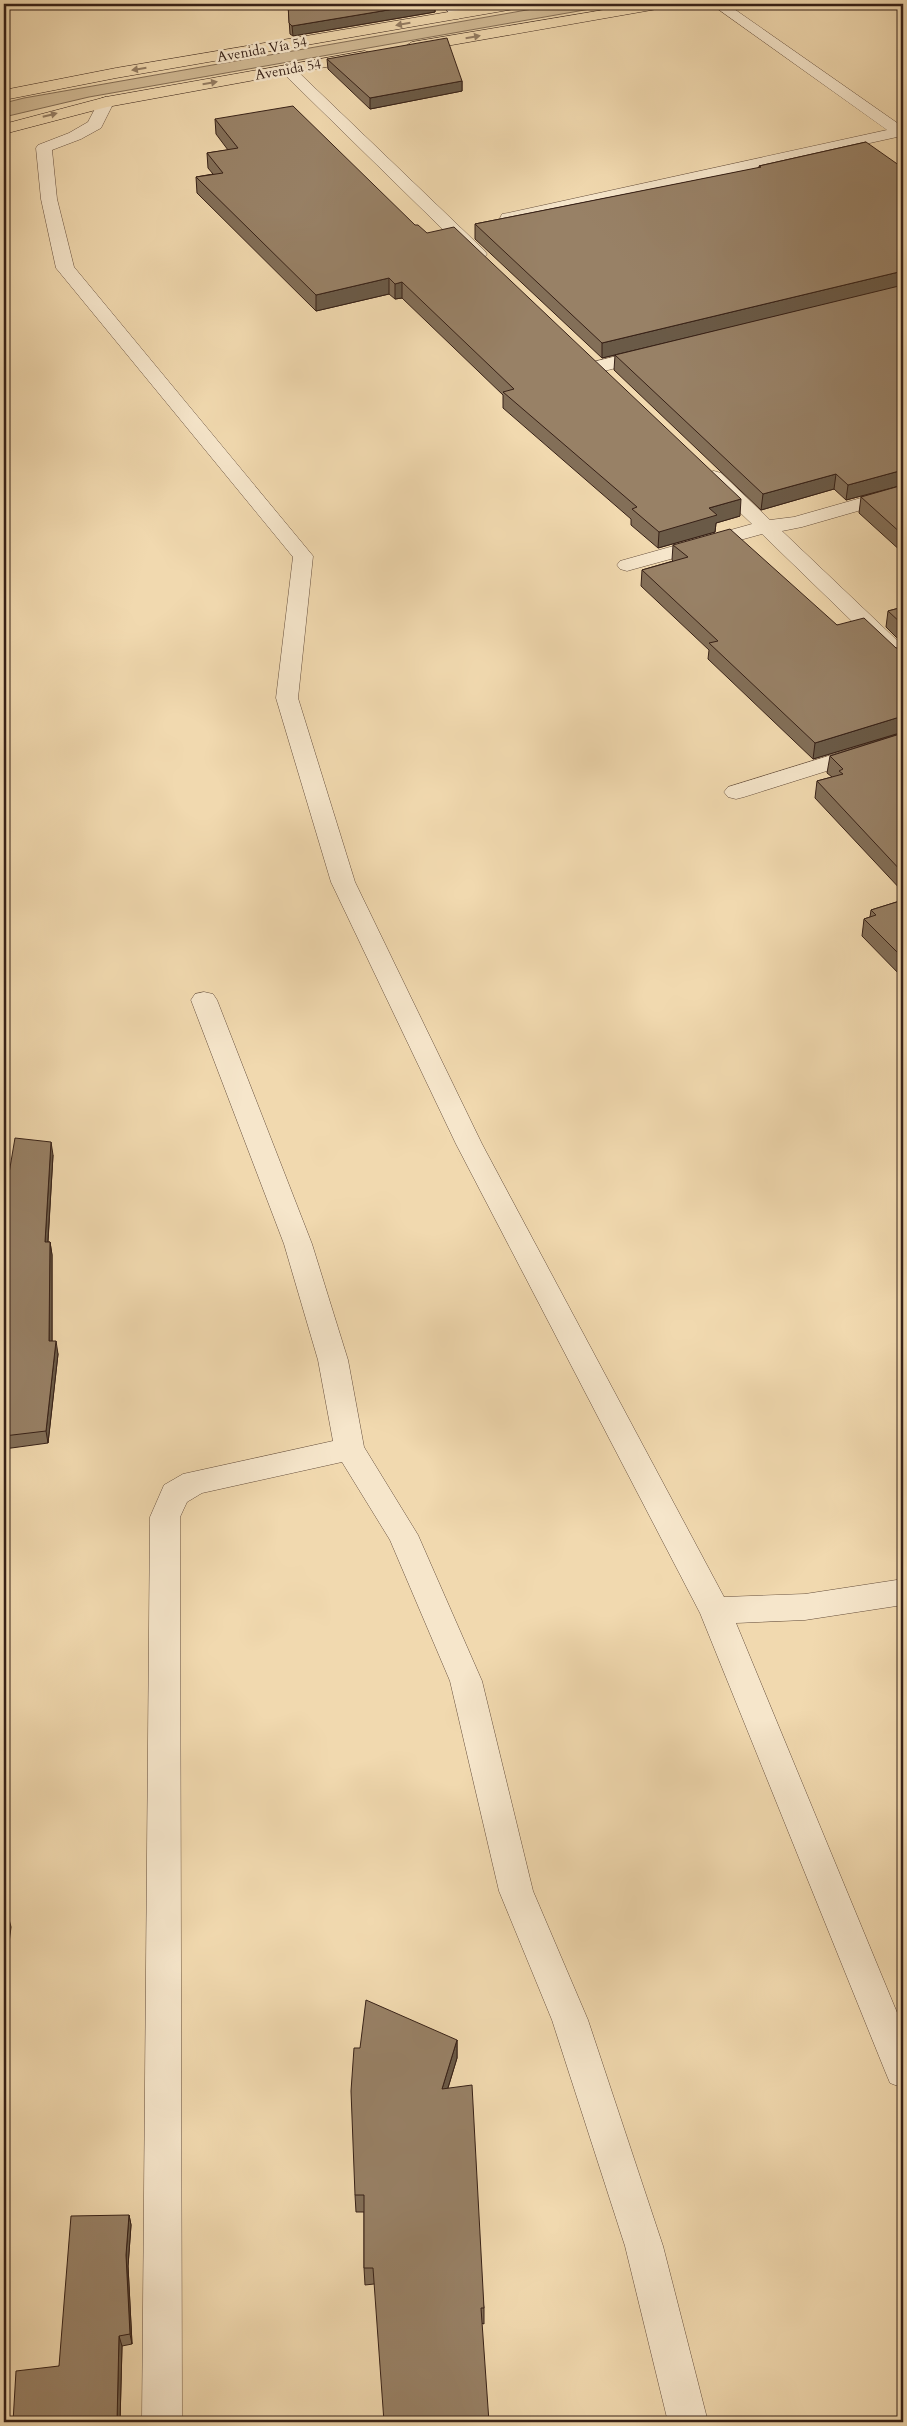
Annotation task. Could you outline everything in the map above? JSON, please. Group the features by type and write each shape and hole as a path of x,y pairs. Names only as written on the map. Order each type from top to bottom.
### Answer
{"main road":[{"name":"Avenida Vía 54","path":"4,95 453,9 520,4"},
{"name":"Avenida 54","path":"4,129 106,102 663,4"}],"street":[{"path":"718,4 898,127"},
{"path":"287,69 489,264"},
{"path":"106,102 95,125 75,136 44,148 49,199 65,268 303,556 287,698 342,882 469,1144 715,1610 903,2071"},
{"path":"492,222 898,127"},
{"path":"453,230 473,226"},
{"path":"596,366 663,350"},
{"path":"582,353 610,380"},
{"path":"704,468 767,526 903,658"},
{"path":"627,565 767,526 796,523 903,492"},
{"path":"736,792 903,740"},
{"path":"204,1000 298,1244 333,1360 349,1449 403,1535 466,1681 516,1891 570,2020 641,2237 688,2422"},
{"path":"162,2422 165,1517 175,1494 194,1483 349,1449"},
{"path":"715,1610 805,1607 903,1592"}],"shaded area":[{"path":"561,4 613,5 89,97 4,117 4,103 24,98"}],"building":[{"path":"288,4 424,4 292,26 289,23"},
{"path":"447,38 462,81 370,98 327,59"},
{"path":"293,106 415,225 418,225 427,233 454,227 741,499 709,508 717,515 659,532 632,509 637,507 503,392 514,389 402,282 395,284 389,278 316,295 196,177 223,173 207,153 238,148 215,119"},
{"path":"866,142 903,168 903,271 602,343 475,224 761,167 759,166"},
{"path":"903,285 903,470 848,485 836,474 763,494 615,355"},
{"path":"903,485 903,535 861,497"},
{"path":"730,529 837,625 864,618 896,648 903,649 903,716 815,743 709,643 718,641 642,570 688,557 673,545"},
{"path":"903,607 903,625 888,611"},
{"path":"903,733 903,873 817,781 843,774 839,771 843,769 830,756"},
{"path":"903,900 903,958 864,919 876,915 871,910"},
{"path":"15,1138 51,1142 45,1242 50,1242 49,1341 56,1341 46,1431 4,1436 4,1203"},
{"path":"4,1915 8,1915 4,1948"},
{"path":"366,2000 457,2040 442,2089 472,2085 484,2308 481,2308 489,2422 384,2422 373,2268 364,2268 364,2195 355,2195 351,2091 354,2048 360,2048"},
{"path":"129,2215 126,2255 130,2334 119,2336 117,2422 13,2422 16,2371 59,2366 71,2216"}]}
